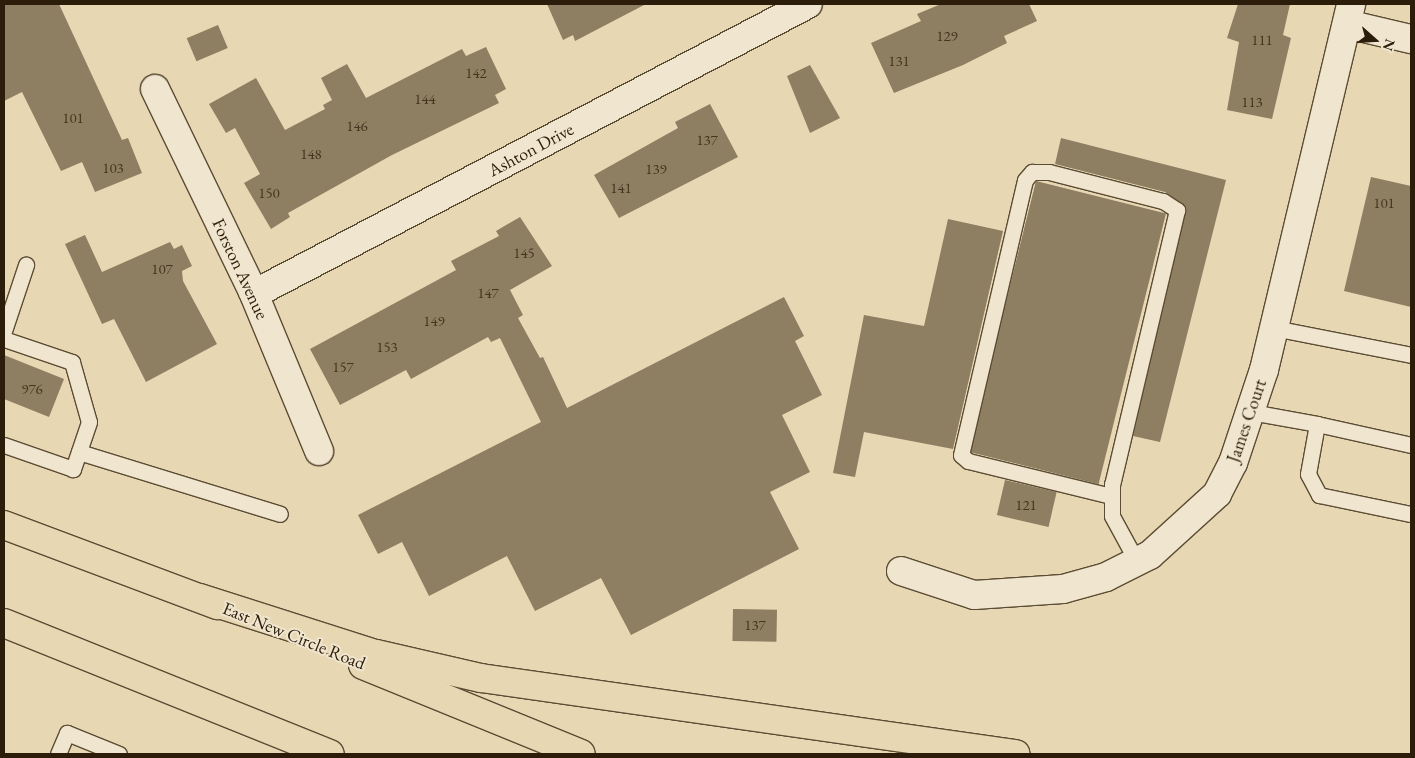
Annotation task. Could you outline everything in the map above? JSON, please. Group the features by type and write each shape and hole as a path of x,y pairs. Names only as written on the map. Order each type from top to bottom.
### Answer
{"highway":[{"name":"East New Circle Road","path":"4,524 200,598 581,754"},
{"path":"200,598 376,654 481,678 1016,754"},
{"path":"4,623 330,754"},
{"path":"165,687 284,754"}],"street":[{"name":"Ashton Drive","path":"254,294 808,4"},
{"path":"1349,14 1411,39"},
{"name":"James Court","path":"901,571 974,595 1013,596 1072,586 1137,562 1186,526 1216,494 1251,412 1274,328 1349,14"},
{"name":"Forston Avenue","path":"155,89 254,294 319,451"}],"lane":[{"path":"1111,496 987,466 961,455 1025,180 1032,172 1049,172 1163,200 1177,210 1111,496 1112,516 1137,562"},
{"path":"4,331 26,265"},
{"path":"1274,328 1411,355"},
{"path":"4,339 72,362 89,422 73,469 4,445"},
{"path":"1251,412 1317,424 1411,445"},
{"path":"1317,424 1308,474 1319,495 1411,514"},
{"path":"78,452 280,514"},
{"path":"58,754 67,733 119,754"}],"building":[{"path":"4,4 59,4 122,140 128,138 142,173 95,192 82,162 61,171 22,92 4,101"},
{"path":"547,4 646,4 575,41 573,35 563,40"},
{"path":"941,4 1029,4 1037,21 1004,36 1007,43 963,65 894,93 871,43 921,21 917,14"},
{"path":"1238,4 1290,4 1283,35 1291,38 1272,119 1227,110 1239,42 1227,38"},
{"path":"218,25 228,48 196,61 187,38"},
{"path":"486,47 506,89 495,95 499,103 392,155 288,213 290,217 271,229 244,183 260,174 235,128 226,133 209,104 256,78 285,130 325,109 323,105 332,100 321,78 347,64 366,98 462,49 466,56"},
{"path":"810,65 840,118 810,133 787,76"},
{"path":"710,104 738,157 619,218 594,175 678,128 675,122"},
{"path":"1061,138 1226,180 1160,442 1133,436 1186,207 1165,192 1055,164"},
{"path":"1371,177 1411,186 1411,307 1344,291"},
{"path":"1036,181 1166,213 1099,484 969,452"},
{"path":"520,217 552,266 510,290 523,315 518,318 540,358 543,357 567,408 784,297 804,336 795,341 822,395 782,415 810,472 770,492 799,549 631,635 601,578 535,611 507,556 429,596 402,542 378,554 358,515 541,422 500,338 491,342 488,337 411,379 406,370 340,405 310,349 456,270 451,261 499,236 496,231"},
{"path":"948,219 1003,231 953,449 864,432 855,477 833,473 864,315 924,326"},
{"path":"85,235 102,272 170,242 174,249 182,245 192,266 182,271 183,281 217,344 146,382 114,319 102,324 65,244"},
{"path":"4,355 64,379 49,417 4,399"},
{"path":"1005,480 1057,492 1049,527 997,515"},
{"path":"733,609 777,610 776,642 732,641"}]}
